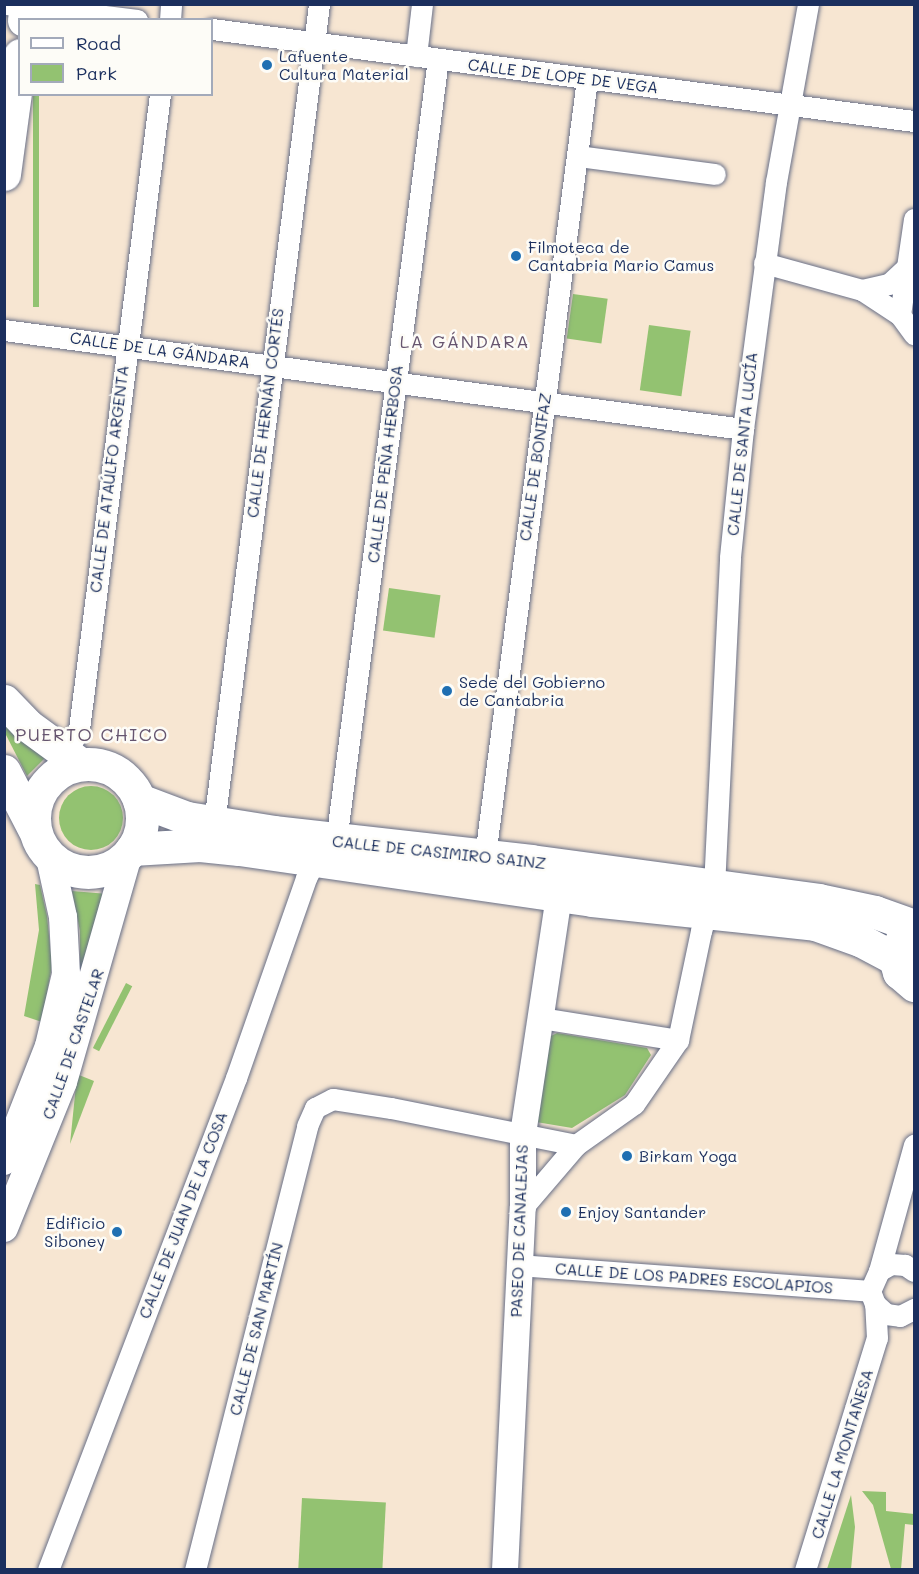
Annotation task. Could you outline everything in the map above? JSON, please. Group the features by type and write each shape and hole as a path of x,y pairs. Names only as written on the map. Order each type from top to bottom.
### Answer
{"main road":[{"path":"4,174 18,70"},
{"path":"4,701 27,725 73,758 98,763 119,772 139,800 142,817 130,852 120,864 96,873 71,871 50,858 4,771"},
{"path":"34,830 34,810 40,791 73,758"},
{"name":"CALLE DE CASIMIRO SAINZ","path":"139,800 214,823 326,850 558,895 815,924 860,940 908,981"},
{"name":"CALLE DE CASIMIRO SAINZ","path":"130,852 200,845 485,856 707,911"},
{"name":"CALLE DE CASTELAR","path":"4,1228 63,1082 130,852"},
{"name":"CALLE DE CASTELAR","path":"4,1161 49,1046 66,974 63,917 50,858"},
{"path":"707,911 852,907 915,928 900,942 908,981"}],"street":[{"name":"CALLE DE HERNÁN CORTÉS","path":"214,823 319,4"},
{"path":"416,56 422,4"},
{"name":"CALLE DE SANTA LUCÍA","path":"678,1040 707,911 730,557 743,429 765,263 808,4"},
{"path":"21,9 116,18"},
{"name":"CALLE DE LOPE DE VEGA","path":"213,29 915,121"},
{"name":"CALLE DE PEÑA HERBOSA","path":"326,850 396,382 438,59"},
{"name":"CALLE DE BONIFAZ","path":"485,856 587,79"},
{"name":"CALLE DE ATAÚLFO ARGENTA","path":"73,758 79,729 126,346 160,96"},
{"path":"578,156 715,174"},
{"path":"900,315 915,219"},
{"path":"765,263 862,290 900,315 915,334"},
{"path":"862,290 889,284 907,267"},
{"name":"CALLE DE LA GÁNDARA","path":"4,330 396,382 544,399 743,429"},
{"name":"CALLE DE JUAN DE LA COSA","path":"48,1569 326,850"},
{"name":"PASEO DE CANALEJAS","path":"505,1569 518,1266 523,1207 523,1134 558,895"},
{"path":"523,1207 576,1145 634,1104 678,1040 541,1018"},
{"name":"CALLE DE SAN MARTÍN","path":"195,1569 307,1126 315,1108 333,1100 523,1134"},
{"path":"523,1134 576,1145"},
{"path":"908,1313 886,1314 873,1298 915,1145"},
{"path":"879,1271 891,1264 905,1265 915,1271"},
{"name":"CALLE DE LOS PADRES ESCOLAPIOS","path":"518,1266 873,1298"},
{"name":"CALLE LA MONTAÑESA","path":"805,1569 877,1338 873,1298"},
{"name":"CALLE LA MONTAÑESA","path":"877,1338 908,1313"}],"green space":[{"path":"33,96 39,96 39,307 33,307"},
{"path":"573,294 608,299 601,343 567,339"},
{"path":"649,325 691,331 681,396 640,390"},
{"path":"389,588 440,595 435,638 383,631"},
{"path":"5,723 45,758 27,776 5,733"},
{"path":"91,786 109,792 117,800 123,818 117,836 109,844 91,850 73,844 65,836 59,818 65,800 73,792"},
{"path":"35,884 40,885 47,916 52,965 42,1022 24,1016 39,930"},
{"path":"72,891 108,894 80,978 80,931"},
{"path":"126,983 132,986 99,1051 93,1048"},
{"path":"557,1033 647,1048 651,1055 625,1095 572,1128 536,1122 549,1037"},
{"path":"79,1075 94,1081 70,1144 76,1085"},
{"path":"862,1491 886,1492 886,1511 914,1514 914,1525 905,1524 901,1569 891,1569 873,1505"},
{"path":"851,1495 855,1527 851,1569 827,1569"},
{"path":"302,1498 386,1502 382,1570 298,1569"}],"place":[{"name":"Lafuente Cultura Material","path":"267,65"},
{"name":"Filmoteca de Cantabria Mario Camus","path":"516,256"},
{"name":"Sede del Gobierno de Cantabria","path":"447,691"},
{"name":"Birkam Yoga","path":"627,1156"},
{"name":"Enjoy Santander","path":"566,1212"},
{"name":"Edificio Siboney","path":"117,1232"}],"district":[{"name":"LA GÁNDARA","path":"465,341"},
{"name":"PUERTO CHICO","path":"92,734"}]}
